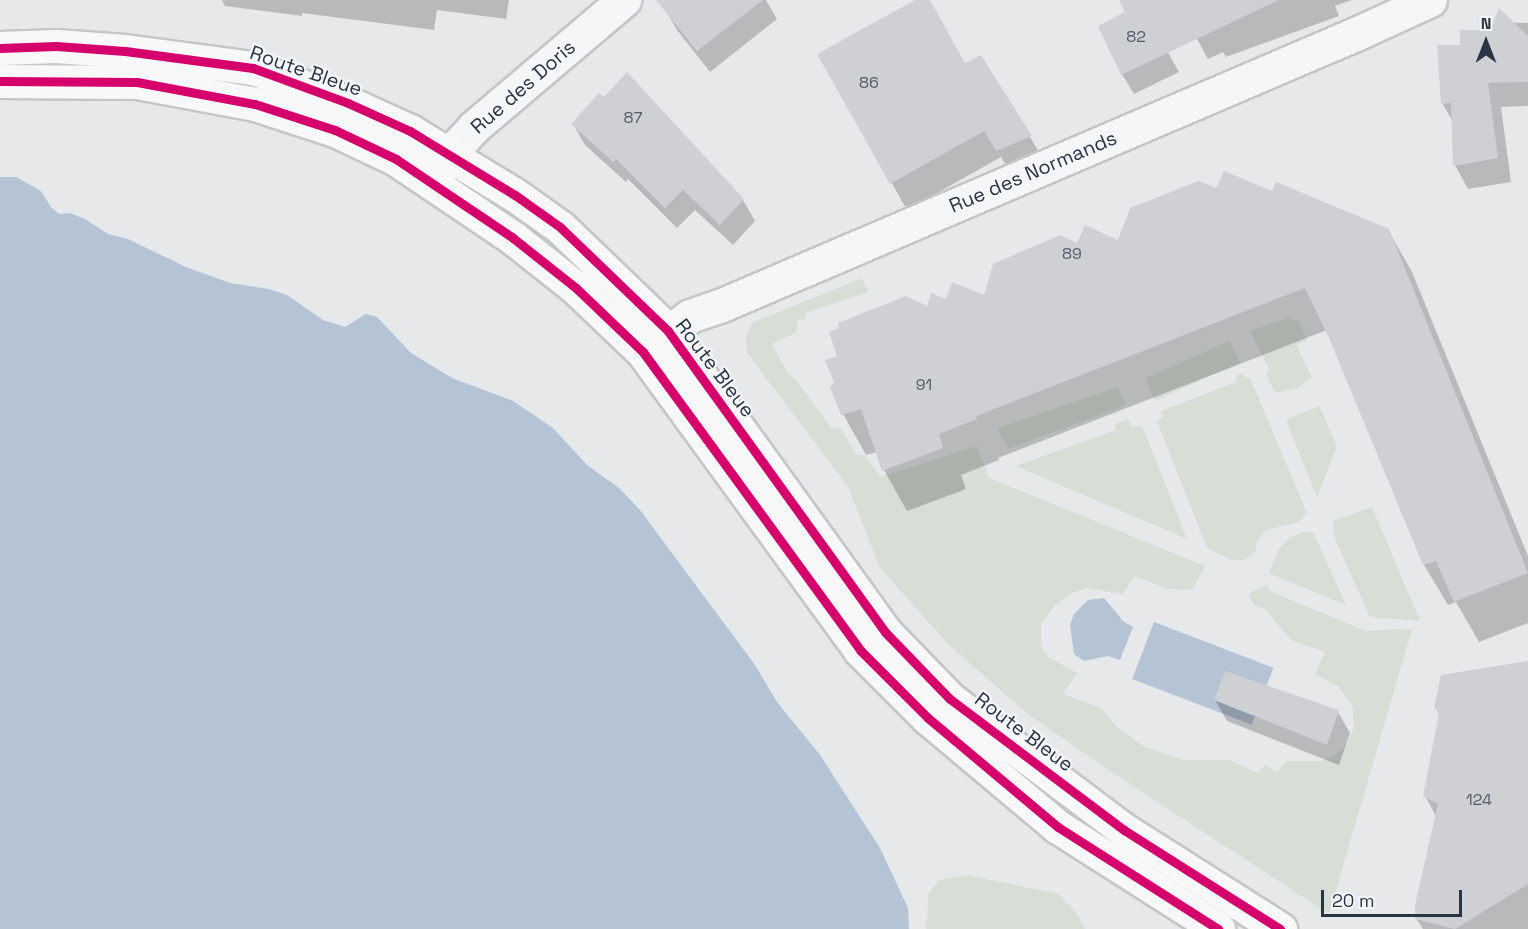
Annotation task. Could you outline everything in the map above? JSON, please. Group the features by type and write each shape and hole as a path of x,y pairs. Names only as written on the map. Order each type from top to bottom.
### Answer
{"street":[{"name":"Rue des Doris","path":"432,182 449,154 474,127 624,0"},
{"name":"Rue des Normands","path":"643,352 690,316 744,296 1430,0"},
{"name":"Route Bleue","path":"0,48 56,46 125,51 253,68 348,103 410,131 560,227 668,331 885,632 950,699 1124,830 1280,929"},
{"path":"0,81 136,82 255,104 335,130 396,159 513,238 576,288 643,352 860,650 928,718 1058,827 1218,929"}],"shaded area":[{"path":"862,278 868,292 805,313 807,318 797,321 797,332 772,344 788,374 796,380 831,428 841,429 856,455 865,455 880,477 977,446 989,478 1205,566 1192,590 1169,589 1134,576 1123,594 1086,588 1070,594 1055,605 1041,624 1041,646 1048,657 1077,673 1063,694 1101,708 1119,729 1145,747 1183,760 1229,760 1258,773 1266,765 1277,772 1287,761 1320,761 1335,756 1347,744 1354,727 1353,707 1338,686 1315,674 1325,652 1291,640 1264,608 1255,606 1248,594 1266,585 1272,592 1365,631 1412,629 1329,914 1119,777 1029,715 949,645 880,568 848,487 747,353 746,337 752,323"},
{"path":"1288,318 1299,321 1307,341 1296,345 1312,378 1297,388 1275,393 1266,374 1269,369 1250,331"},
{"path":"1230,341 1240,363 1155,401 1145,379"},
{"path":"1243,374 1246,379 1250,378 1307,513 1298,522 1266,530 1257,541 1256,551 1243,560 1231,560 1207,548 1157,421 1163,417 1161,411 1236,382 1236,375"},
{"path":"1118,387 1126,405 1008,449 997,428"},
{"path":"1319,406 1337,446 1317,497 1286,420"},
{"path":"1129,419 1131,427 1142,426 1187,539 1016,466 1116,430 1115,424"},
{"path":"1372,507 1420,621 1370,617 1335,539 1333,521"},
{"path":"1303,532 1313,532 1346,605 1269,573 1279,548 1291,537"},
{"path":"967,875 1058,894 1075,911 1085,929 926,929 929,892 940,880"}],"water":[{"path":"0,177 16,177 41,191 51,207 59,214 70,213 85,219 108,234 128,239 186,267 230,283 269,289 287,295 323,320 345,327 366,314 377,317 411,353 452,378 513,401 553,428 587,465 619,488 640,510 755,665 777,702 820,755 880,848 908,908 909,929 0,929"},
{"path":"1104,598 1123,621 1133,627 1120,660 1108,656 1084,661 1074,654 1070,625 1074,614 1088,600"},
{"path":"1154,622 1273,668 1252,725 1132,679"}],"building":[{"path":"656,0 763,0 697,51"},
{"path":"915,0 930,0 965,63 981,55 1032,136 996,151 984,131 890,184 817,54"},
{"path":"1119,0 1279,0 1121,75 1098,26 1125,12"},
{"path":"1499,8 1528,36 1528,82 1488,83 1498,158 1453,166 1451,103 1441,104 1437,45 1460,45 1460,30 1490,30"},
{"path":"627,72 744,199 720,225 683,190 665,208 616,159 613,162 571,124 599,93 604,97"},
{"path":"1224,171 1272,191 1276,182 1389,229 1528,573 1454,602 1436,561 1423,565 1329,338 1305,288 976,416 977,419 939,434 943,448 882,471 861,409 841,415 830,387 834,382 825,360 837,356 829,332 839,328 838,323 906,296 927,306 931,293 946,299 952,282 984,295 993,264 1060,235 1077,243 1085,225 1118,240 1130,208 1199,181 1216,188"},
{"path":"1528,661 1528,884 1455,929 1415,919 1415,905 1438,804 1423,796 1439,711 1434,708 1441,675"},
{"path":"1225,671 1339,710 1327,745 1214,700"}],"cycle path":[{"path":"0,48 56,46 125,51 253,68 348,103 410,131 515,195 560,227 668,331 885,632 950,699 1124,830 1280,929"},
{"path":"0,81 137,82 255,104 335,130 396,159 513,238 576,288 643,352 860,650 928,718 1058,827 1218,929"}]}
